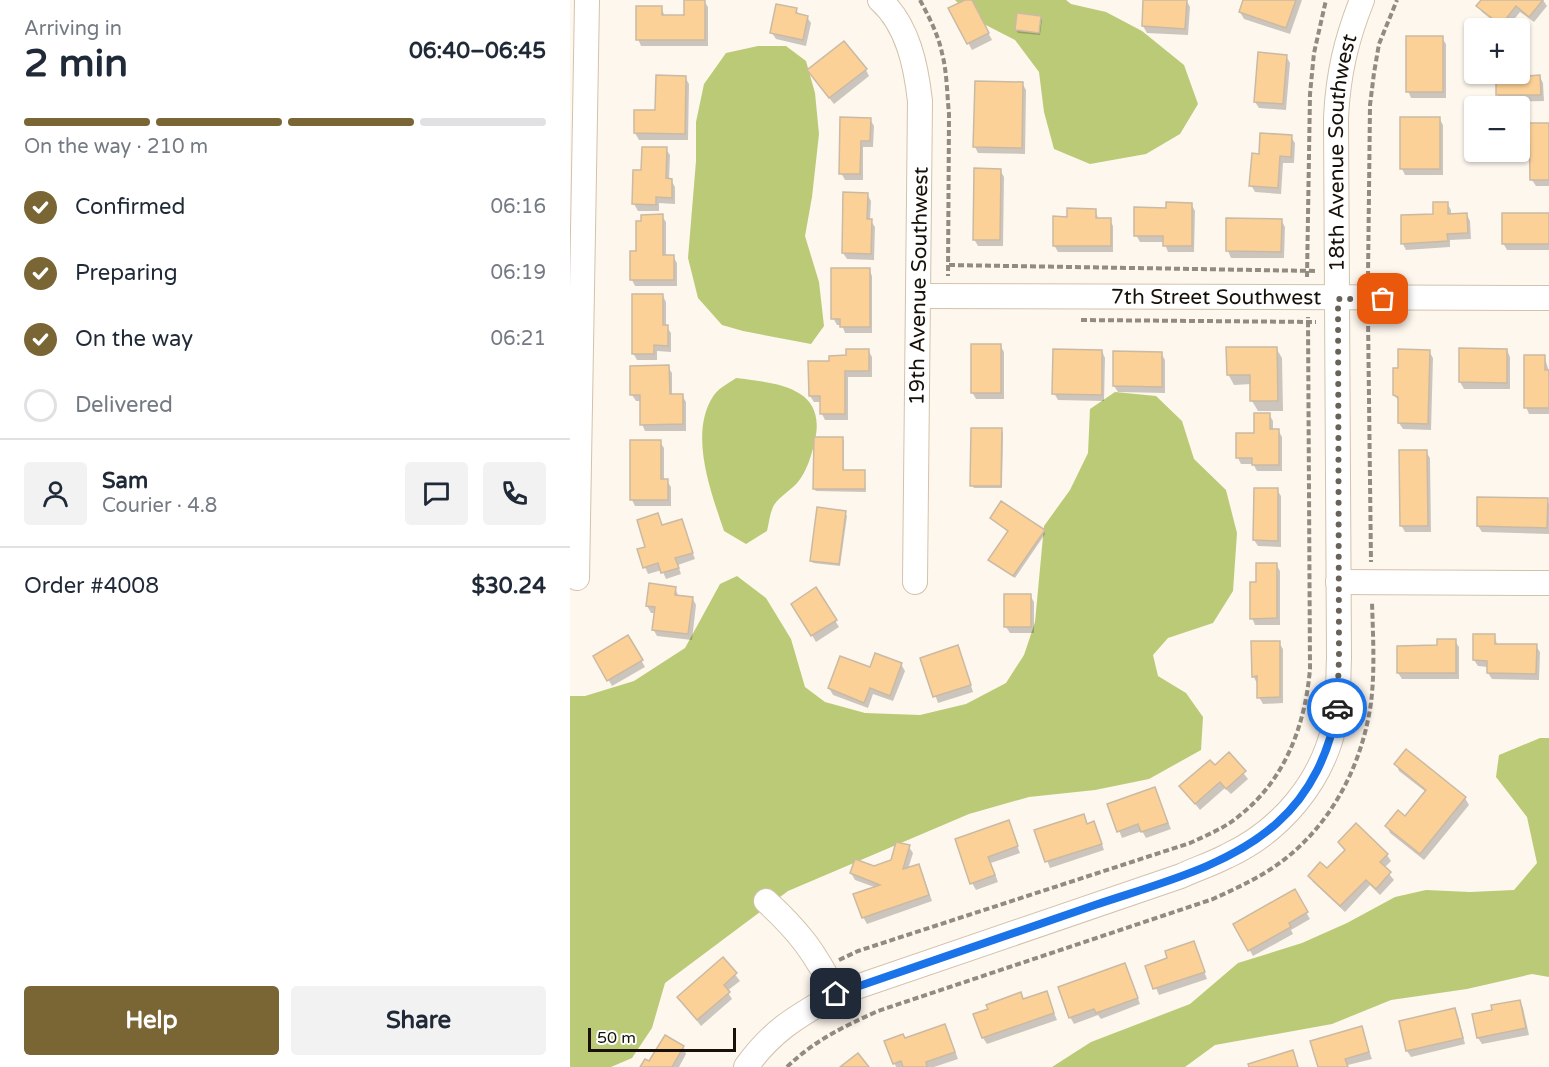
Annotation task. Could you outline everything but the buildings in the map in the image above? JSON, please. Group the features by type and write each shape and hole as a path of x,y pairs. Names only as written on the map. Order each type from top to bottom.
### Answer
{"street":[{"path":"577,578 587,0"},
{"name":"19th Avenue Southwest","path":"880,0 901,26 918,86 921,123 915,582"},
{"name":"18th Avenue Southwest","path":"746,1067 769,1038 796,1018 836,994 1181,876 1228,856 1277,823 1308,786 1329,744 1337,706 1337,104 1345,47 1362,0"},
{"name":"7th Street Southwest","path":"919,296 1549,298"},
{"path":"1338,582 1549,583"},
{"path":"766,901 800,934 823,968 836,994"}],"path":[{"path":"921,0 932,22 942,52 947,90 949,265 1307,271 1310,94 1314,53 1326,0"},
{"path":"1368,272 1371,105 1374,73 1379,45 1397,0"},
{"path":"823,968 858,951 1190,843 1239,817 1262,795 1281,769 1295,742 1308,693 1310,669 1308,322 1075,320"},
{"path":"1368,323 1371,582"}],"green space":[{"path":"955,0 1066,0 1071,4 1106,12 1142,31 1184,65 1198,104 1180,134 1146,154 1090,164 1054,149 1044,112 1039,72 1015,40 974,19"},
{"path":"758,46 786,46 806,61 815,93 819,134 805,236 819,282 824,326 811,344 722,325 698,298 688,258 696,161 696,122 704,84 726,53"},
{"path":"736,378 766,382 795,391 806,398 813,408 817,422 814,445 804,473 774,505 767,531 746,544 724,531 708,481 702,444 706,410 714,395"},
{"path":"1115,392 1156,396 1182,421 1194,459 1226,490 1237,533 1233,591 1213,623 1168,638 1153,655 1158,676 1186,693 1203,717 1201,750 1149,779 1095,790 1029,797 969,814 788,891 665,983 652,1028 632,1058 611,1067 570,1067 570,696 585,696 634,681 685,648 720,584 737,576 766,598 791,639 805,687 825,702 865,713 920,715 966,704 1006,683 1024,655 1035,622 1044,526 1070,490 1088,453 1090,409"},
{"path":"1540,738 1549,738 1549,977 1532,974 1467,989 1391,1000 1332,1024 1215,1045 1185,1067 1052,1067 1091,1042 1190,1004 1238,963 1302,943 1347,923 1395,897 1426,890 1470,892 1514,890 1537,863 1527,817 1496,777 1499,755"}],"way so far":[{"path":"1337,708 1339,658 1338,299 1383,299"}],"route":[{"path":"836,994 1181,876 1239,850 1277,823 1308,786 1329,744 1337,708"}]}
